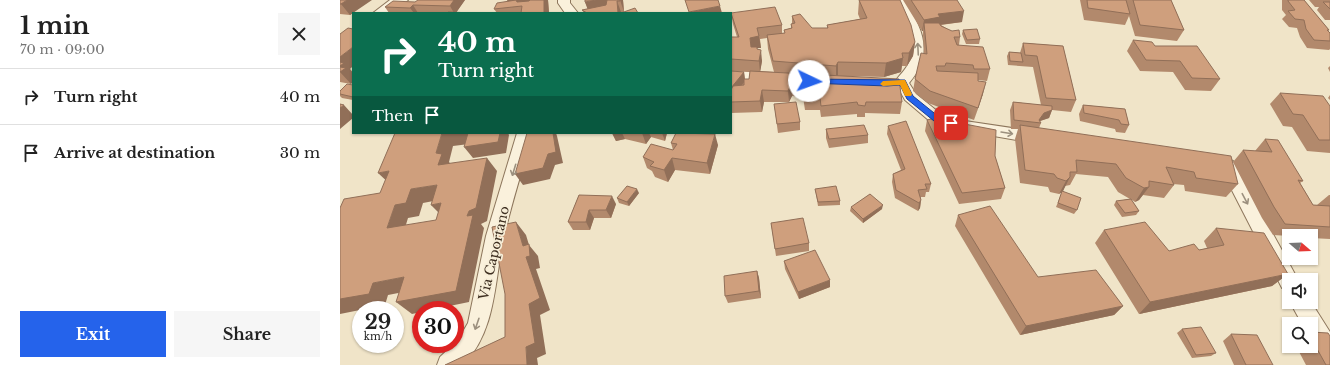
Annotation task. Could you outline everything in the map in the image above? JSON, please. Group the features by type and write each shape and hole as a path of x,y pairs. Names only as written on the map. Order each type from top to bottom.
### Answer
{"street":[{"path":"382,12 400,0"},
{"path":"899,0 917,38 918,59 910,75 895,83 910,97 937,119 965,126 1051,139"},
{"path":"563,5 571,12"},
{"path":"732,75 787,80"},
{"name":"Via Caportano","path":"448,365 466,347 478,325 494,236 525,134"},
{"path":"1220,164 1284,273"},
{"path":"1304,309 1330,351"}],"building":[{"path":"340,0 347,0 340,4"},
{"path":"418,0 454,0 450,6 413,5 410,8 385,7 393,1 415,2"},
{"path":"516,0 517,2 544,0 544,12 521,12 522,6 494,9 497,3"},
{"path":"585,0 596,0 585,2"},
{"path":"607,0 620,0 617,1 618,12 585,12 582,10 606,5"},
{"path":"685,0 718,0 720,6 689,12"},
{"path":"859,0 900,0 911,25 915,42 909,53 902,53 903,58 886,63 838,62 836,66 773,61 767,35 785,33 784,30 792,28 791,24 795,23 792,16 800,14 812,28 828,28 827,25 867,18"},
{"path":"911,0 957,0 964,11 938,14 940,17 924,20"},
{"path":"1087,0 1126,0 1130,14 1088,8"},
{"path":"1133,0 1171,0 1184,30 1140,25"},
{"path":"1288,0 1304,0 1329,30 1327,30 1330,33 1330,41 1314,40 1306,29 1304,20 1295,19 1288,11 1295,10"},
{"path":"1323,2 1330,2 1330,9"},
{"path":"775,7 782,25 757,28 759,36 750,38 751,47 757,47 757,49 761,50 759,61 732,59 732,37 739,37 732,13"},
{"path":"635,8 637,12 624,12"},
{"path":"924,23 939,23 941,26 952,31 959,30 960,37 954,37 957,45 983,47 990,69 974,69 973,65 946,63 945,66 936,66 937,71 978,73 978,81 986,82 978,108 930,91 915,79 921,53 927,54"},
{"path":"348,28 352,29 352,48 340,57 340,34"},
{"path":"977,29 980,39 967,40 963,30"},
{"path":"1133,40 1152,42 1155,46 1197,46 1220,79 1192,78 1180,61 1146,60"},
{"path":"1023,43 1063,46 1076,100 1046,98 1037,56 1025,55"},
{"path":"1009,52 1021,53 1023,62 1010,61"},
{"path":"340,67 346,68 340,72"},
{"path":"732,71 744,72 732,87"},
{"path":"750,71 899,79 902,102 866,102 865,106 858,105 857,102 821,106 820,98 804,98 803,86 791,85 788,91 762,90 760,101 732,102 733,86 744,85 744,79 749,79"},
{"path":"347,84 352,85 352,97 340,94 340,91"},
{"path":"1280,93 1323,96 1330,106 1330,140 1319,140 1303,115 1293,114"},
{"path":"796,102 800,122 777,124 774,104"},
{"path":"1013,102 1052,106 1052,110 1044,113 1039,120 1041,123 1014,120"},
{"path":"1083,105 1125,109 1129,125 1121,124 1119,120 1084,113"},
{"path":"947,115 954,122 996,130 995,156 1005,188 962,193 927,120"},
{"path":"906,121 931,184 925,184 927,189 918,190 921,200 919,203 896,190 893,174 905,169 888,126"},
{"path":"864,125 868,135 829,139 826,129"},
{"path":"1020,125 1231,156 1238,184 1196,178 1194,172 1166,167 1174,185 1149,181 1149,187 1144,188 1126,178 1116,164 1076,160 1077,172 1070,172 1070,177 1066,181 1057,178 1054,174 1025,170"},
{"path":"395,134 442,134 436,153 442,154 438,165 487,158 476,208 469,211 467,216 473,215 456,291 396,301 404,277 373,283 369,294 340,299 340,208 344,199 380,193 389,171 378,173","holes":["437,185 431,205 441,203 436,220 387,228 395,205 406,203 411,189"]},
{"path":"468,134 500,134 498,142 464,147"},
{"path":"527,134 553,134 556,152 548,154 543,168 515,174"},
{"path":"676,134 715,134 707,163 672,158 664,170 650,166 654,162 643,157 651,144 673,150 677,144 671,143"},
{"path":"1265,139 1278,140 1303,181 1298,180 1313,205 1330,206 1330,227 1285,224 1243,150 1272,152"},
{"path":"627,186 637,189 627,202 617,198"},
{"path":"836,186 840,201 818,202 815,189"},
{"path":"1062,191 1081,198 1077,210 1058,203"},
{"path":"870,194 883,205 863,219 851,207"},
{"path":"579,195 612,196 606,210 589,210 586,222 568,222"},
{"path":"1131,199 1139,211 1125,213 1116,201"},
{"path":"990,206 1038,277 1096,270 1123,306 1026,326 958,215"},
{"path":"803,218 809,243 775,249 771,223"},
{"path":"516,222 523,246 529,244 530,256 526,257 540,298 529,304 535,343 526,347 527,365 445,365 505,337 505,294 492,227"},
{"path":"1145,222 1169,251 1194,244 1199,250 1224,245 1216,228 1264,233 1287,273 1150,302 1104,230"},
{"path":"815,250 830,280 798,292 784,261"},
{"path":"757,271 759,291 725,296 724,276"},
{"path":"1201,327 1216,353 1196,355 1182,329"},
{"path":"1318,332 1328,333 1330,336 1330,365 1326,365 1318,351"},
{"path":"1231,334 1257,335 1273,365 1246,365"}],"slow traffic":[{"path":"883,84 902,82 908,94"}],"route":[{"path":"809,81 887,84 902,82 910,97 937,119 951,123"}]}
